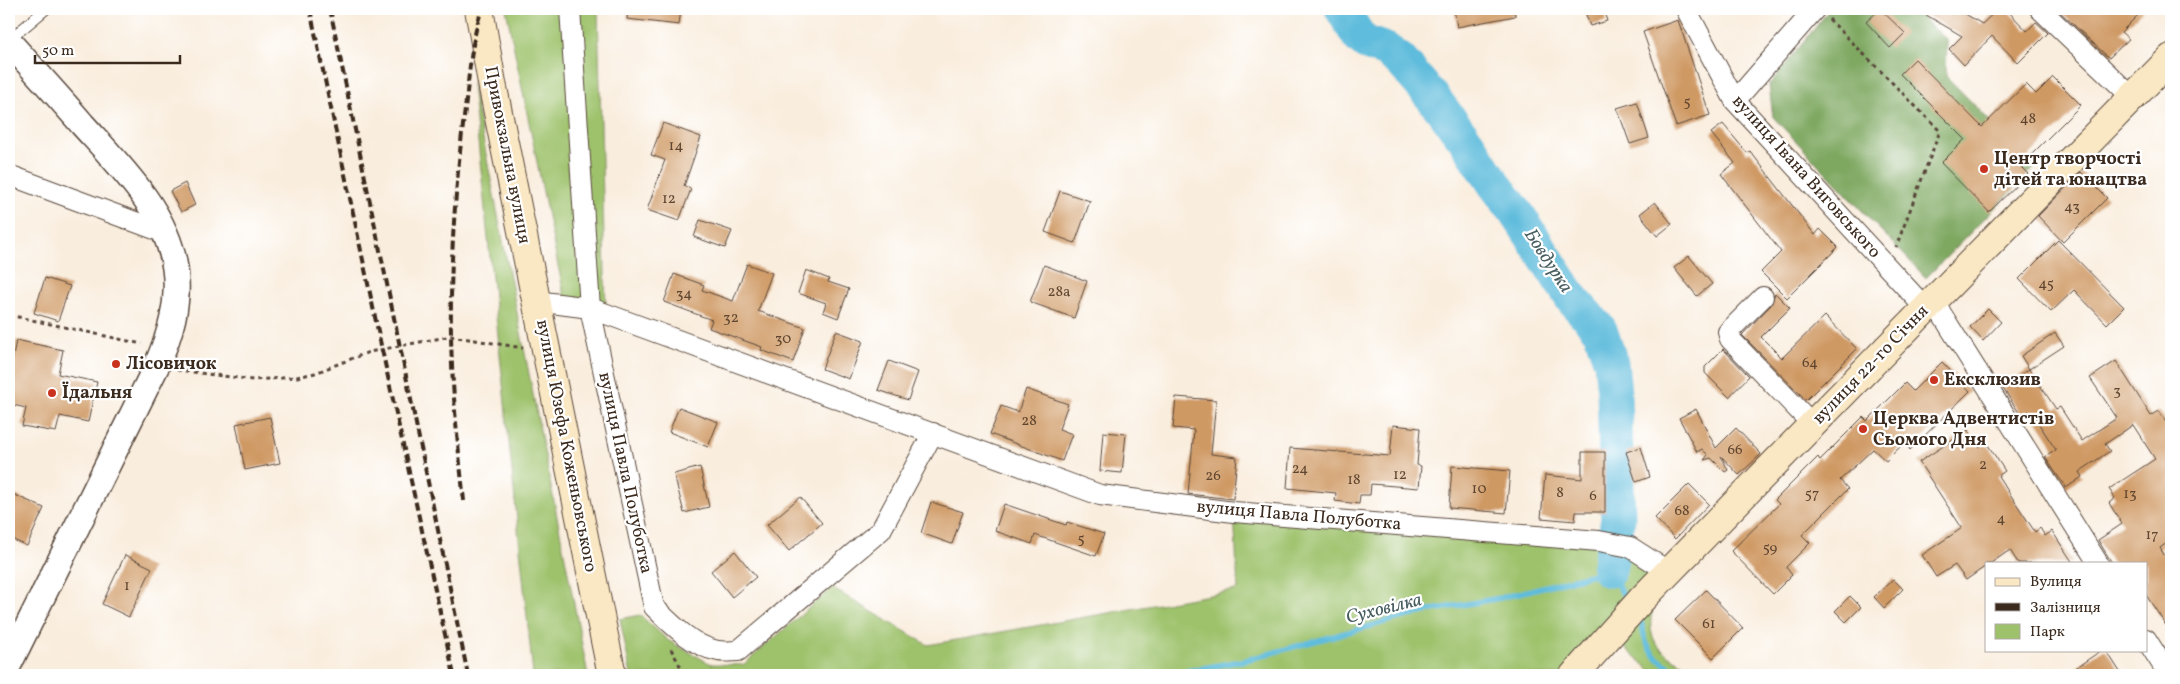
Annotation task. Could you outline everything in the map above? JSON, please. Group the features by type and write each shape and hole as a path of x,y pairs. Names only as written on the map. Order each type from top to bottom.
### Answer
{"main road":[{"name":"Привокзальна вулиця","path":"479,9 536,301"},
{"name":"вулиця 22-го Січня","path":"1574,675 1634,608 2171,58"},
{"name":"вулиця Юзефа Коженьовського","path":"536,301 612,675"}],"street":[{"path":"570,9 590,308"},
{"name":"вулиця Івана Виговського","path":"1686,9 1735,101 1889,269 1930,305 2097,562"},
{"path":"2040,9 2133,98"},
{"path":"1735,101 1820,12"},
{"path":"9,41 124,170 151,208 165,233 175,268 176,299 171,331 160,358 9,664"},
{"path":"9,175 165,233"},
{"path":"1763,297 1728,332 1730,339 1813,425"},
{"name":"вулиця Юзефа Коженьовського","path":"536,301 590,308"},
{"name":"вулиця Павла Полуботка","path":"590,308 1100,495 1234,512 1605,542 1630,547 1669,572"},
{"name":"вулиця Павла Полуботка","path":"590,308 654,607 678,630 717,651 738,651 882,530 933,433"},
{"path":"2148,642 2169,675"}],"lane":[{"path":"9,41 46,9"}],"path":[{"path":"1820,12 1940,131 1889,269"},
{"path":"9,315 160,358 253,380 297,377 315,373 370,352 451,336 546,352"}],"green space":[{"path":"506,9 598,9 606,314 566,305"},
{"path":"1335,9 1350,9 1362,27 1398,50 1441,97 1483,154 1569,284 1604,324 1612,342 1617,363 1624,520 1623,540 1610,538 1608,393 1601,346 1594,332 1557,287 1462,145 1429,101 1397,66 1355,42"},
{"path":"1830,9 1913,9 1947,40 1946,76 2035,167 1926,278 1773,117 1769,85"},
{"path":"472,83 588,675 533,675"},
{"path":"1234,512 1589,540 1669,572 1655,601 1651,622 1652,633 1663,651 1672,658 1711,675 1656,675 1610,635 1574,675 631,675 620,619 640,615 669,641 711,664 743,665 832,588 928,645 1238,590"}],"building":[{"path":"628,9 681,9 679,25 627,19"},
{"path":"1454,9 1514,9 1515,16 1457,27"},
{"path":"1584,9 1603,9 1607,21 1590,26"},
{"path":"1880,9 1905,33 1890,48 1866,22"},
{"path":"1916,9 1957,9 1982,24 1998,9 2006,9 2027,31 2036,22 2048,33 2018,63 1992,36 1964,65 1949,49 1962,36"},
{"path":"2057,9 2144,9 2121,32 2129,39 2109,58"},
{"path":"1678,20 1710,115 1676,126 1643,32"},
{"path":"1915,59 1982,127 2026,84 2036,94 2053,77 2081,105 2020,166 2028,174 1989,212 1941,163 1965,139 1900,74"},
{"path":"1637,102 1649,138 1630,144 1617,108"},
{"path":"663,123 701,137 684,186 691,189 679,221 647,210 665,160 651,155"},
{"path":"1723,124 1747,153 1750,151 1815,235 1820,229 1838,247 1787,298 1761,272 1781,252 1721,174 1735,163 1711,133"},
{"path":"2081,172 2107,198 2063,242 2038,216"},
{"path":"185,183 195,205 181,212 170,191"},
{"path":"1060,191 1090,201 1075,243 1045,232"},
{"path":"1655,202 1672,224 1657,236 1640,214"},
{"path":"700,220 732,231 725,248 694,237"},
{"path":"2058,240 2124,307 2107,324 2074,290 2051,312 2019,279"},
{"path":"1689,256 1712,284 1697,296 1674,268"},
{"path":"747,264 772,273 758,311 805,328 793,362 761,350 762,347 709,328 712,320 664,302 674,274 704,285 702,290 733,301"},
{"path":"1044,265 1087,281 1074,318 1030,302"},
{"path":"806,270 829,279 828,282 849,289 838,318 823,312 826,303 798,293"},
{"path":"45,278 70,286 58,321 34,313"},
{"path":"1775,293 1790,308 1761,337 1782,358 1825,316 1857,349 1806,400 1742,335 1771,305"},
{"path":"1988,309 2001,322 1983,341 1970,327"},
{"path":"836,331 863,341 849,379 822,369"},
{"path":"2055,333 2064,346 2029,369 2021,356"},
{"name":"Їдальня","path":"16,340 63,350 58,374 97,382 88,422 60,416 56,432 22,426 26,408 9,404 9,380"},
{"path":"1723,349 1749,376 1729,397 1705,373 1705,367"},
{"path":"889,361 918,372 908,400 878,390"},
{"path":"2116,361 2151,416 2159,411 2171,429 2171,540 2160,548 2171,566 2171,633 2148,598 2148,562 2111,562 2098,540 2122,524 2109,503 2115,498 2109,489 2155,459 2133,425 2105,444 2110,451 2079,472 2082,477 2066,488 2045,457 2056,450 2033,415 2024,420 2002,387 2029,369 2056,409 2060,407 2082,441 2117,418 2090,378"},
{"path":"1942,362 1970,391 1910,450 1905,442 1886,461 1873,449 1840,480 1848,489 1802,535 1810,543 1786,567 1792,575 1773,594 1731,551 1779,504 1775,500 1818,457 1820,460 1863,417 1867,421 1905,383 1913,391"},
{"path":"1026,389 1068,404 1059,429 1072,434 1062,461 990,434 1001,406 1018,412"},
{"path":"1176,397 1216,400 1211,454 1237,457 1233,499 1188,494 1194,430 1173,428"},
{"path":"679,407 718,422 708,447 669,432"},
{"path":"1696,409 1716,448 1736,428 1761,454 1739,475 1721,456 1728,470 1725,472 1711,458 1704,460 1708,455 1702,449 1697,452 1679,418"},
{"path":"270,417 280,463 245,470 236,424"},
{"path":"1393,425 1420,428 1417,465 1421,466 1419,488 1371,484 1370,495 1360,495 1359,504 1335,501 1336,493 1287,488 1290,448 1390,456"},
{"path":"1968,430 1979,447 1986,442 2005,471 1998,476 2035,532 2040,528 2045,536 2052,531 2072,562 2017,562 2010,550 1992,562 1985,562 1985,567 1966,580 1955,565 1936,577 1922,555 1962,528 1919,462"},
{"path":"1103,432 1126,434 1122,473 1100,471"},
{"path":"1641,447 1650,477 1636,482 1626,452"},
{"path":"1582,452 1605,452 1605,512 1576,512 1575,521 1541,518 1545,475 1582,479"},
{"path":"1452,466 1510,471 1506,513 1449,508"},
{"path":"700,467 709,507 684,513 674,474"},
{"path":"1689,484 1709,504 1675,539 1655,518"},
{"path":"13,494 44,508 27,546 9,538 9,503"},
{"path":"800,497 822,523 789,551 767,525"},
{"path":"931,502 963,512 952,544 921,533"},
{"path":"1004,504 1066,525 1067,522 1104,534 1096,556 1035,535 1032,544 995,531"},
{"path":"735,551 756,577 732,597 711,571"},
{"path":"125,555 152,568 129,617 102,604"},
{"path":"1893,579 1903,589 1884,608 1874,597"},
{"path":"1706,590 1743,628 1713,658 1675,620"},
{"path":"1850,596 1861,607 1846,622 1835,611"},
{"path":"2099,652 2107,652 2122,675 2065,675"}],"waterway":[{"name":"Бовдурка","path":"1342,9 1359,37 1366,43 1386,50 1400,60 1433,98 1467,142 1518,215 1573,300 1600,330 1611,363 1614,393 1618,519 1609,570"},
{"name":"Суховілка","path":"1166,675 1246,660 1396,619 1500,598 1609,570 1628,603"},
{"path":"1637,614 1647,644 1654,655 1670,667 1688,675"}],"railway":[{"path":"310,9 382,350 454,675"},
{"path":"330,9 468,675"},
{"path":"464,501 452,356 452,253 458,171 470,62 482,9"}],"place":[{"name":"Центр творчості дітей та юнацтва","path":"1984,169"},
{"name":"Лісовичок","path":"116,364"},
{"name":"Ексклюзив","path":"1934,380"},
{"name":"Їдальня","path":"52,393"},
{"name":"Церква Адвентистів Сьомого Дня","path":"1863,429"}]}
